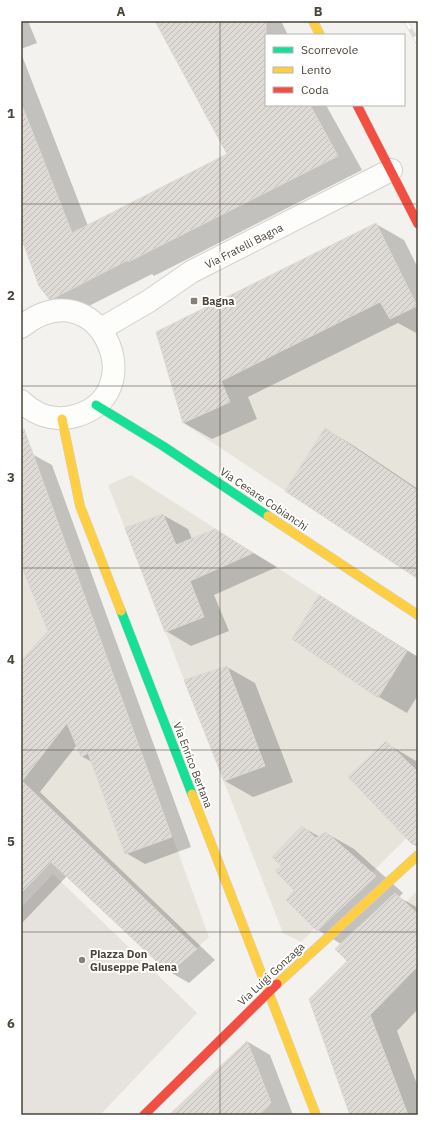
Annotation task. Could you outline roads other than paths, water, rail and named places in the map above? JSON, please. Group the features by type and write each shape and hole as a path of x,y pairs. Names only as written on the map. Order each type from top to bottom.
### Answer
{"street":[{"path":"313,21 320,34"},
{"path":"358,106 418,224"},
{"name":"Via Fratelli Bagna","path":"101,328 149,301 191,272 391,170"},
{"path":"21,326 36,316 53,311 70,311 87,317 101,328 110,343 114,360 113,376 107,392 96,405 80,415 62,419 45,416 29,409 21,401"},
{"name":"Via Cesare Cobianchi","path":"96,405 163,446 418,615"},
{"name":"Via Enrico Bertana","path":"62,419 80,506 316,1115"},
{"name":"Via Luigi Gonzaga","path":"144,1115 269,992 418,855"}],"railway":[{"path":"406,21 418,43"}],"place":[{"name":"Bagna","path":"194,301"},
{"name":"Piazza Don Giuseppe Palena","path":"82,960"}]}
